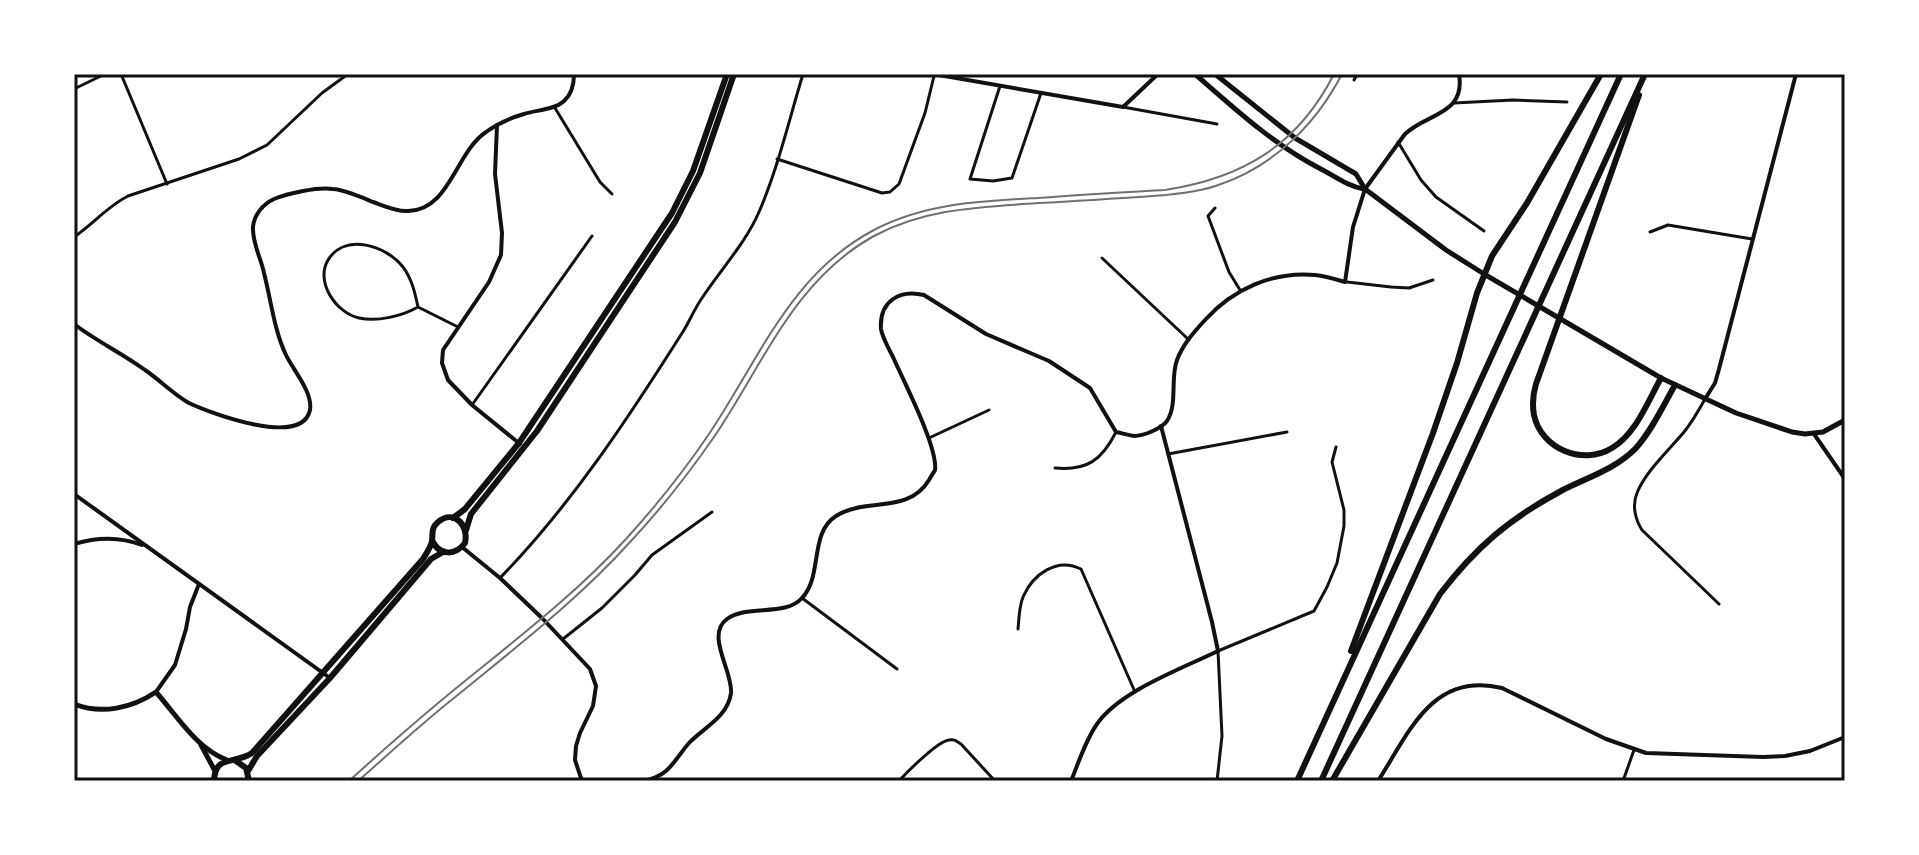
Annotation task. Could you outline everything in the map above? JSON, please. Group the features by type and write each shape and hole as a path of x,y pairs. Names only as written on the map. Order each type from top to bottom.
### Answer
{"main road":[{"path":"453,518 465,509 522,445 681,198 701,152 727,74"},
{"path":"466,530 477,506 683,209 708,154 734,74"},
{"path":"1195,74 1279,145 1351,187 1365,189"},
{"path":"1215,74 1290,134 1356,174 1365,189 1444,248 1661,378 1754,420 1792,432 1814,434 1831,429 1845,420"},
{"path":"1331,703 1433,433 1484,274 1601,74"},
{"path":"1297,781 1621,74"},
{"path":"1646,74 1536,384 1534,416 1539,429 1555,446 1575,455 1597,455 1628,435 1661,378"},
{"path":"1321,781 1646,74"},
{"path":"1332,781 1440,594 1458,570 1492,536 1519,516 1622,459 1636,448 1675,385"},
{"path":"248,771 257,756 431,559 462,547 467,537 466,530 453,518 437,523 432,534 434,545 443,552"},
{"path":"214,781 218,766 252,753 327,676 423,559 432,540"},
{"path":"74,704 106,710 120,708 145,700 156,692 213,754 243,764 249,781"},
{"path":"201,744 215,771"}],"street":[{"path":"74,89 105,74"},
{"path":"121,74 167,184"},
{"path":"74,237 128,196 239,159 267,145 321,94 348,74"},
{"path":"74,324 145,369 185,401 214,415 277,427 295,426 305,421 310,412 310,401 278,336 253,238 257,212 273,200 313,189 335,189 395,209 408,211 424,208 440,196 472,144 483,134 526,113 562,103 574,85 574,74"},
{"path":"500,578 535,540 601,456 701,299 745,239 766,195 803,74"},
{"path":"777,159 882,193 890,192 899,184 910,155 925,113 934,74 1217,124"},
{"path":"1123,107 1158,74"},
{"path":"1354,80 1357,74"},
{"path":"1345,282 1353,227 1365,189 1398,142 1413,127 1441,114 1454,103 1459,94 1459,74"},
{"path":"1719,604 1642,530 1634,508 1637,492 1647,476 1688,428 1715,383 1796,74"},
{"path":"1000,86 970,179 993,181 1012,178 1041,93"},
{"path":"1454,103 1513,100 1567,102"},
{"path":"554,106 600,182 612,194"},
{"path":"497,125 495,174 502,233 501,255 489,282 443,350 442,363 448,380 472,405 522,445"},
{"path":"1398,142 1421,180 1436,197 1484,231"},
{"path":"1215,208 1208,216 1224,260 1240,290"},
{"path":"1650,232 1668,225 1753,239"},
{"path":"472,405 592,236"},
{"path":"346,246 379,248 402,266 412,281 418,307 402,315 373,319 348,314 337,304 325,284 329,258 346,246"},
{"path":"1102,258 1188,339"},
{"path":"644,781 664,772 694,737 719,717 729,702 731,683 719,641 722,624 730,617 795,604 802,598 813,576 826,524 851,509 886,505 918,494 935,471 932,444 881,330 885,307 901,294 914,292 924,295 986,334 1049,361 1090,388 1116,432 1133,436 1146,433 1167,421 1176,362 1188,339 1215,309 1240,290 1297,274 1409,288 1433,280"},
{"path":"418,307 458,327"},
{"path":"929,438 989,410"},
{"path":"1161,425 1218,651 1222,745 1217,781"},
{"path":"1055,468 1088,465 1101,456 1116,432"},
{"path":"1168,454 1287,432"},
{"path":"1814,434 1845,479"},
{"path":"1071,781 1097,724 1108,711 1135,692 1218,651 1314,611 1337,563 1344,526 1344,510 1332,462 1336,447"},
{"path":"74,494 327,676"},
{"path":"563,639 602,608 652,555 712,512"},
{"path":"74,544 103,538 130,541 150,549"},
{"path":"462,547 500,578 590,669 596,686 593,706 576,746 575,760 582,781"},
{"path":"1018,629 1022,599 1031,583 1056,565 1073,565 1081,569 1135,692"},
{"path":"156,692 175,665 199,584"},
{"path":"802,598 897,669"},
{"path":"1378,781 1424,709 1449,691 1487,684 1502,688 1606,739 1646,753 1776,756 1810,751 1845,737"},
{"path":"899,781 946,740 961,744 995,781"},
{"path":"1623,781 1634,750"}],"tram line":[{"path":"358,781 523,642 611,563 664,504 704,450 801,300 846,254 894,227 955,210 1166,195 1221,184 1259,166 1292,141 1320,110 1342,74"}],"railway":[{"path":"349,781 563,600 626,539 699,448 798,294 845,248 893,221 954,205 1165,190 1219,177 1243,167 1285,139 1320,99 1334,74"}]}
